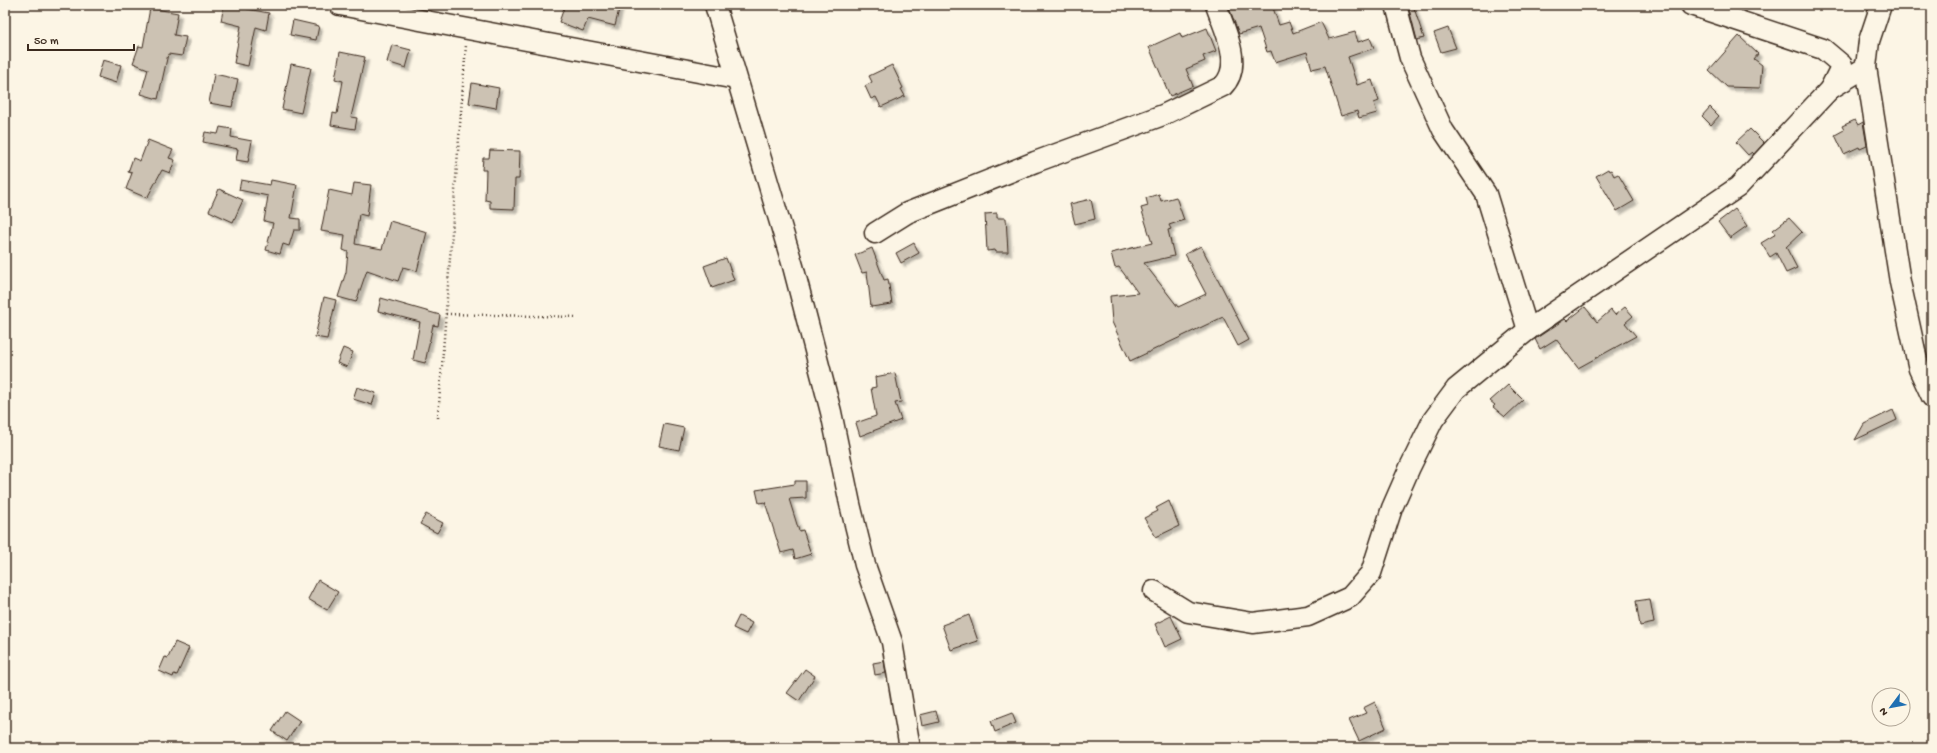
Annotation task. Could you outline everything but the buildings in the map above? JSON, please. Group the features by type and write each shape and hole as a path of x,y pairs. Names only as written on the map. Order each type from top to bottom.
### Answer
{"street":[{"path":"340,5 736,79"},
{"path":"716,5 736,79 793,266 831,412 850,504 866,565 892,642 910,748"},
{"path":"875,233 907,213 1035,162 1163,115 1223,86 1230,75 1233,58 1216,5"},
{"path":"1396,5 1410,58 1443,130 1486,194 1528,330"},
{"path":"1691,5 1823,49 1842,65 1830,89"},
{"path":"1881,5 1869,41 1866,66 1900,282 1919,369 1932,397"},
{"path":"1154,591 1188,612 1253,623 1308,616 1350,597 1370,573 1392,508 1432,420 1456,388 1528,330 1738,187 1830,89 1866,66"}],"path":[{"path":"438,418 468,29"},
{"path":"446,314 577,317"}]}
